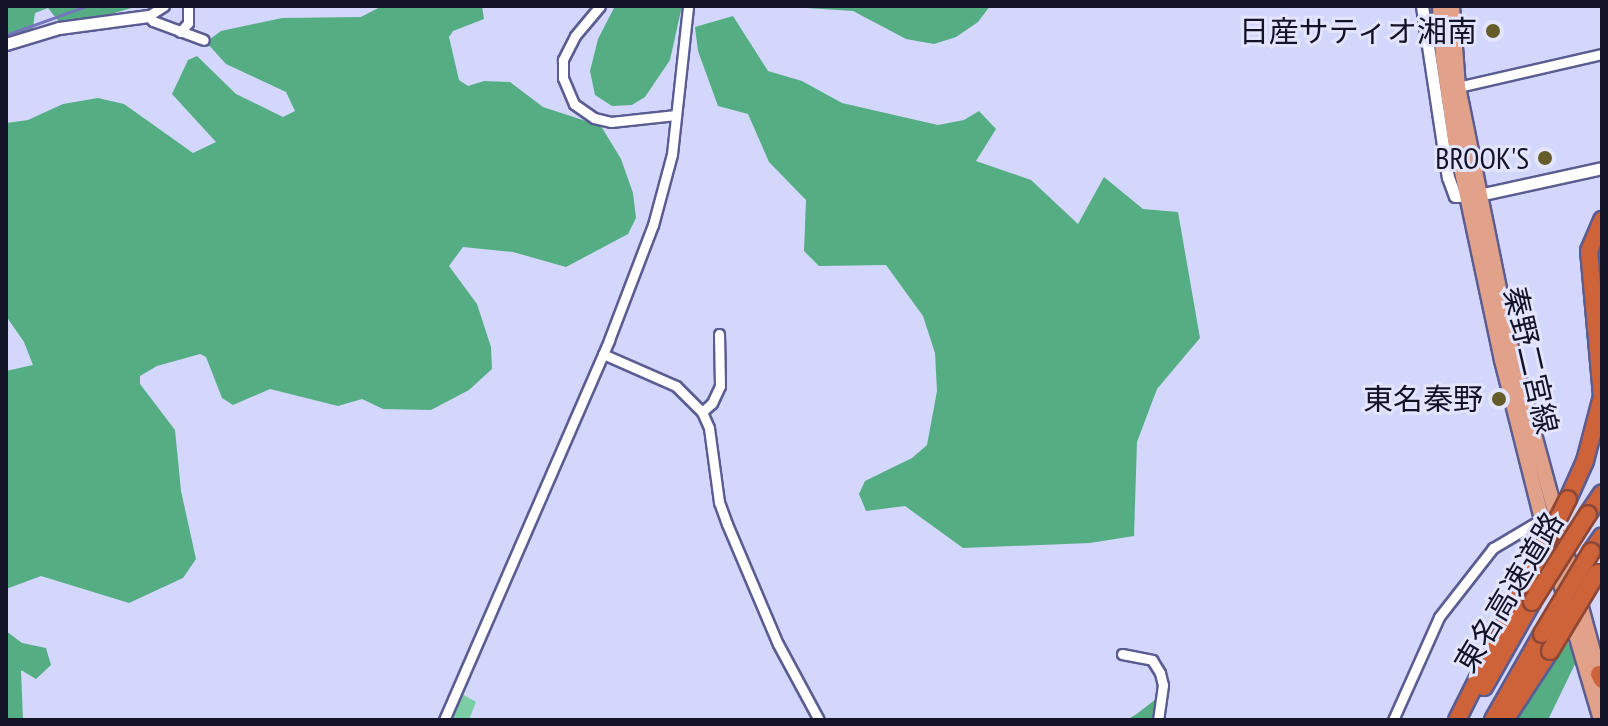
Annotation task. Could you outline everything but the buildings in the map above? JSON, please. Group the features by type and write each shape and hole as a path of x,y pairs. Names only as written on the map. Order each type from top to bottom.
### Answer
{"highway":[{"path":"1457,720 1585,461 1602,396 1589,251 1602,220"},
{"path":"1602,242 1599,257 1602,283"},
{"name":"東名高速道路","path":"1467,720 1532,602 1602,493"},
{"name":"東名高速道路","path":"1493,720 1542,634 1597,564 1602,536"},
{"path":"1505,720 1550,651 1597,564"}],"main road":[{"name":"秦野二宮線","path":"1440,6 1446,85 1530,426 1601,679"},
{"name":"秦野二宮線","path":"1452,6 1458,87 1473,196 1542,519 1601,720"}],"street":[{"path":"6,44 59,28 148,16 164,6"},
{"path":"180,32 188,23 188,6"},
{"path":"600,6 575,36 563,60 565,88 574,104 594,118 611,122 676,115"},
{"path":"444,720 603,354 653,225 672,154 688,6"},
{"path":"1422,6 1451,190 1455,196 1473,196 1602,168"},
{"path":"148,16 204,40"},
{"path":"1458,87 1602,54"},
{"path":"702,412 712,403 720,386 719,334"},
{"path":"603,354 676,386 691,397 702,412 709,428 719,502 727,524 778,644 819,720"},
{"path":"1393,720 1439,617 1493,548 1542,519"},
{"path":"1122,654 1152,660 1160,673 1163,685 1158,720"}],"green space":[{"path":"6,6 138,6 64,28 48,8 35,13 32,34 6,34"},
{"path":"382,6 482,6 484,19 453,31 449,37 459,80 468,86 484,81 510,82 543,107 601,126 621,159 633,193 636,218 628,234 566,267 513,252 463,247 449,266 477,304 491,347 492,369 469,390 431,410 383,409 362,399 338,406 270,389 233,405 222,398 206,357 200,354 157,366 140,376 140,384 175,430 181,491 196,559 183,578 129,603 41,576 6,589 6,371 33,365 24,342 6,316 6,123 28,120 63,104 98,98 124,104 193,153 216,142 172,94 188,60 197,56 236,94 283,117 295,111 286,92 226,64 206,42 221,31 282,18 361,17"},
{"path":"615,6 682,6 670,60 645,97 632,105 612,106 595,95 590,71 598,39"},
{"path":"776,6 990,6 978,22 956,37 934,44 906,39 853,11"},
{"path":"733,16 768,71 802,81 842,103 938,125 964,120 979,111 996,129 976,161 1031,180 1078,224 1104,177 1143,209 1178,212 1200,338 1157,389 1137,442 1134,536 1090,543 963,548 905,506 866,511 859,494 865,481 912,458 927,445 937,391 935,353 923,316 886,265 819,266 804,251 806,200 769,162 748,114 718,106 698,51 695,27"},
{"path":"6,631 22,643 46,648 51,665 36,679 21,670 23,720 6,720"},
{"path":"1568,642 1576,662 1548,720 1516,720"},
{"path":"462,694 476,702 469,720 450,720"},
{"path":"1156,699 1152,720 1127,720 1138,713"}],"waterway":[{"path":"6,35 86,6"}],"place":[{"name":"日産サティオ湘南","path":"1493,31"},
{"name":"BROOK'S","path":"1545,158"},
{"name":"東名秦野","path":"1499,399"}]}
